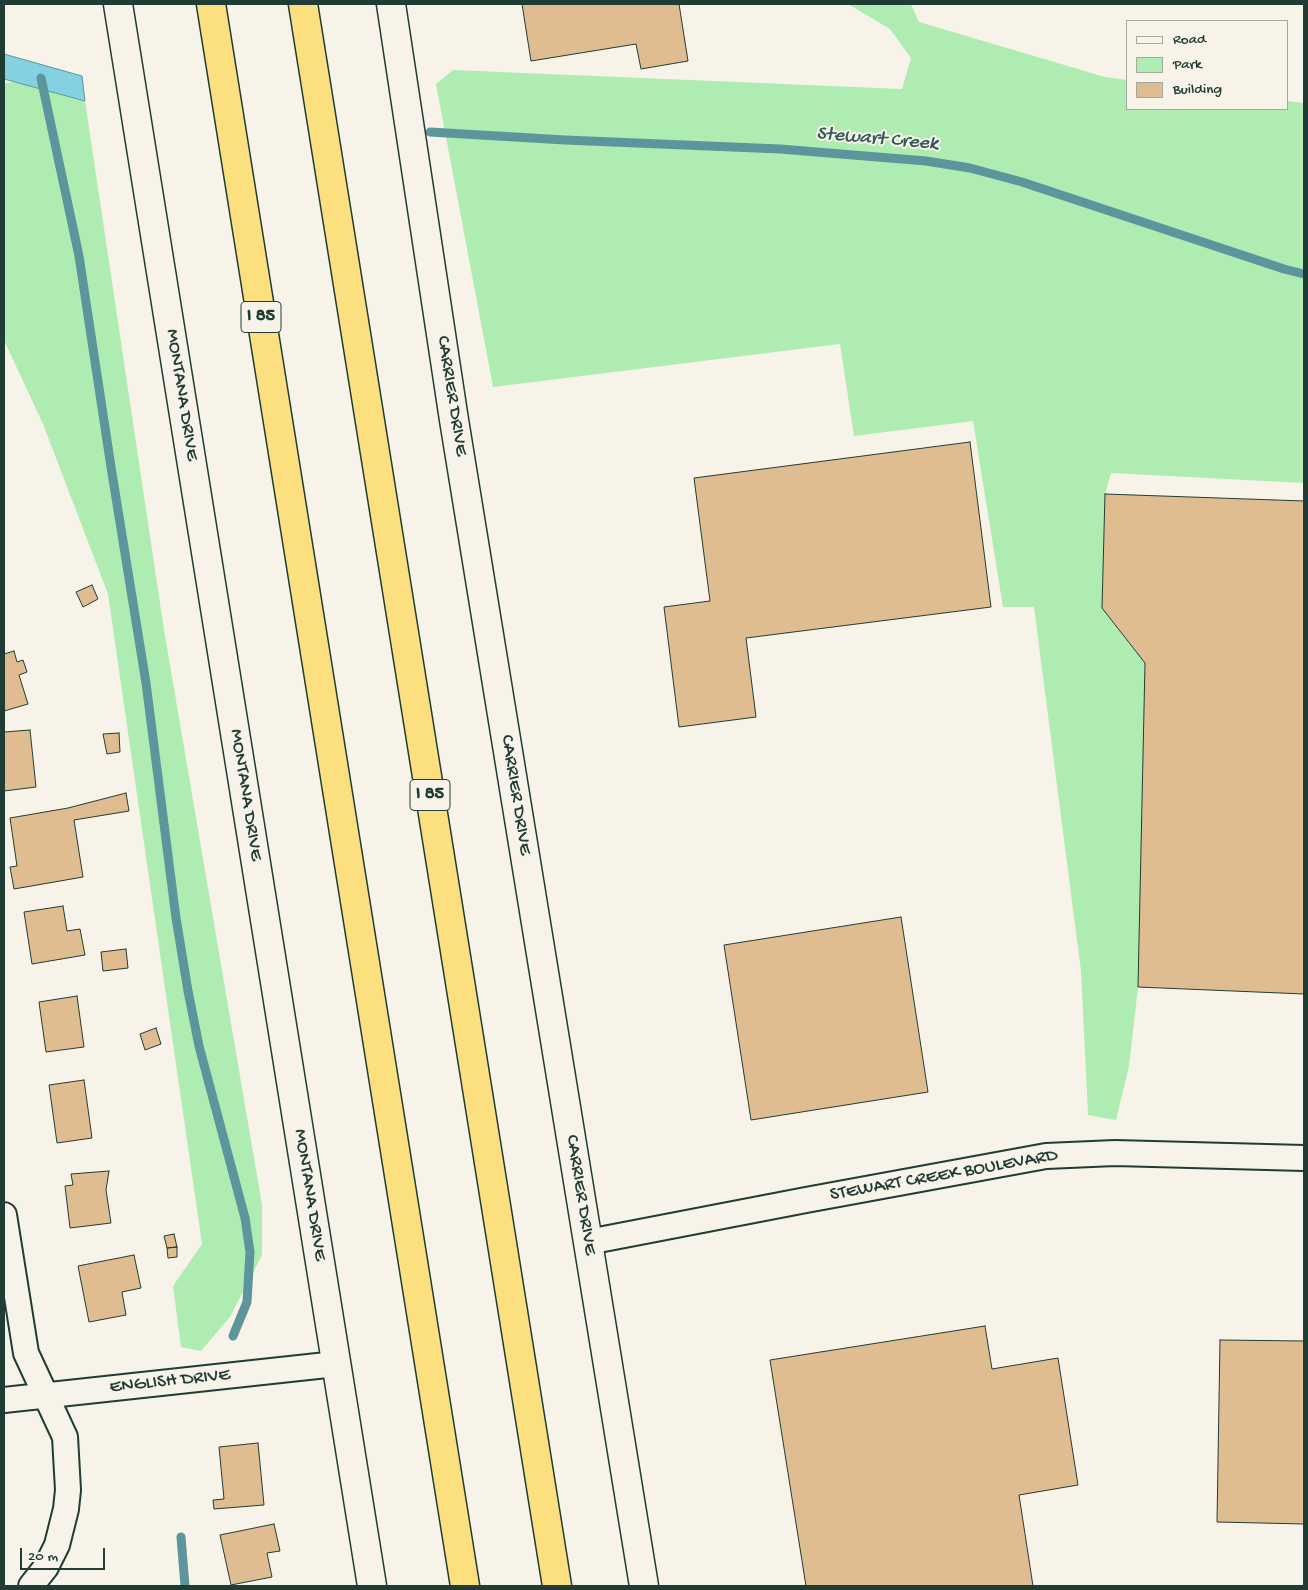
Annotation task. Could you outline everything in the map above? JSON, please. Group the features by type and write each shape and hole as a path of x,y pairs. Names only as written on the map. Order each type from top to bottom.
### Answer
{"highway":[{"name":"I 85","path":"211,4 465,1586"},
{"name":"I 85","path":"303,4 557,1586"}],"street":[{"name":"MONTANA DRIVE","path":"118,4 372,1586"},
{"name":"CARRIER DRIVE","path":"391,4 454,420 644,1586"},
{"name":"STEWART CREEK BOULEVARD","path":"588,1242 1046,1156 1115,1153 1304,1158"},
{"path":"4,1215 26,1353 65,1437 68,1490 66,1509 57,1545 46,1567 31,1586"},
{"name":"ENGLISH DRIVE","path":"4,1400 336,1364"}],"green space":[{"path":"848,4 911,4 919,22 1105,77 1126,80 1126,110 1288,110 1288,101 1304,103 1304,483 1111,473 1105,494 1102,608 1145,663 1138,987 1129,1066 1116,1120 1088,1115 1081,971 1034,607 1003,607 973,421 854,436 840,344 493,387 436,84 453,70 902,89 911,58 890,29"},
{"path":"15,82 85,101 164,630 262,1205 262,1255 230,1317 201,1351 181,1347 173,1286 202,1244 108,594 43,424 4,340 4,83"}],"water":[{"path":"4,54 82,76 85,101 4,79"}],"building":[{"path":"522,4 679,4 688,61 641,69 636,44 531,61"},
{"path":"970,442 991,607 746,638 756,717 679,727 664,607 710,601 694,478"},
{"path":"1105,494 1304,501 1304,994 1138,987 1145,663 1102,608"},
{"path":"92,585 98,599 83,607 76,592"},
{"path":"14,651 17,662 23,660 27,672 19,675 28,704 4,711 4,654"},
{"path":"30,730 36,787 4,791 4,732"},
{"path":"119,733 120,752 107,754 103,734"},
{"path":"126,793 129,811 74,820 83,877 14,889 10,867 17,866 10,818 68,808"},
{"path":"63,906 67,931 80,929 85,955 32,964 24,912"},
{"path":"901,917 928,1092 751,1120 724,945"},
{"path":"126,949 128,968 103,971 101,952"},
{"path":"77,996 84,1047 46,1052 39,1002"},
{"path":"156,1028 161,1044 145,1050 140,1034"},
{"path":"84,1080 92,1138 57,1143 49,1085"},
{"path":"109,1171 106,1190 111,1223 70,1228 65,1186 73,1185 71,1174"},
{"path":"174,1234 177,1247 167,1248 164,1236"},
{"path":"177,1247 177,1257 168,1258 167,1248"},
{"path":"134,1255 141,1288 122,1292 126,1315 89,1322 78,1266"},
{"path":"985,1326 992,1369 1058,1358 1078,1485 1019,1495 1033,1586 806,1586 770,1360"},
{"path":"1220,1340 1304,1341 1304,1524 1217,1522"},
{"path":"258,1443 264,1505 214,1509 213,1500 224,1499 219,1447"},
{"path":"274,1524 280,1551 267,1553 272,1577 231,1585 220,1535"}],"waterway":[{"path":"41,78 79,256 146,683 176,918 188,991 199,1046 245,1218 250,1252 247,1302 233,1336"},
{"name":"Stewart Creek","path":"430,132 780,149 926,161 970,168 1022,182 1304,274"},
{"path":"181,1537 185,1586"}]}
